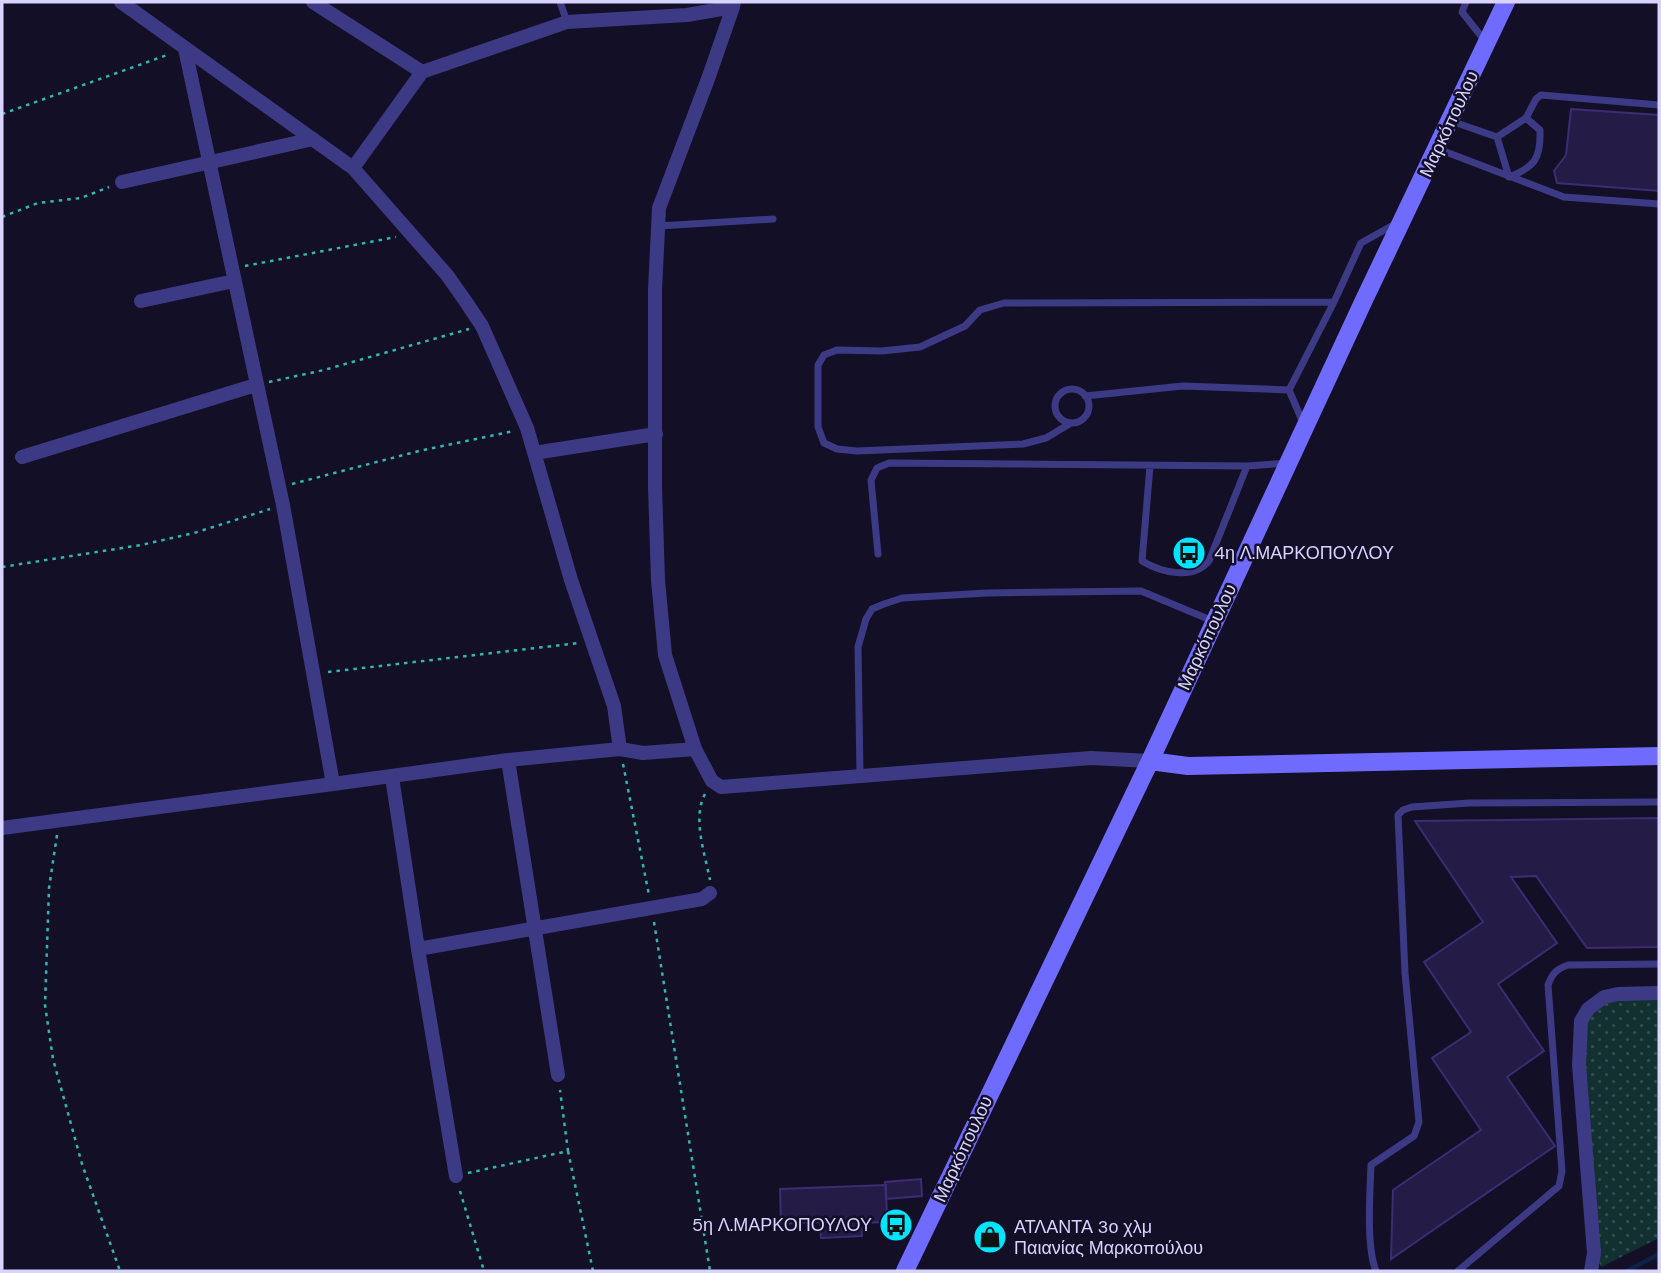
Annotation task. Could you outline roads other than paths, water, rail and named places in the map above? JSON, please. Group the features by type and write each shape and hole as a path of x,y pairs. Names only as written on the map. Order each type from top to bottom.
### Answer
{"main road":[{"name":"Μαρκόπουλου","path":"905,1271 1150,761 1506,2"},
{"path":"1150,761 1188,766 1659,755"}],"street":[{"path":"121,2 353,168 447,275 482,326 527,428 571,580 614,706 620,749"},
{"path":"313,2 422,72"},
{"path":"353,168 422,72 567,22 687,15 734,4"},
{"path":"734,4 659,208 655,290 658,580 665,655 695,749 712,782 721,787 1091,758 1150,761"},
{"path":"185,49 283,505 333,784"},
{"path":"122,182 313,139"},
{"path":"141,301 233,275"},
{"path":"22,457 256,385"},
{"path":"534,453 656,434"},
{"path":"2,828 508,760 620,749 643,752 695,749"},
{"path":"508,760 558,1075"},
{"path":"392,777 456,1176"},
{"path":"418,949 702,899 710,892"},
{"path":"1591,1271 1594,1253 1579,1065 1581,1021 1588,1009 1604,997 1659,993"}],"lane":[{"path":"559,2 567,22"},
{"path":"1466,2 1462,12 1487,44"},
{"path":"1497,137 1526,118 1541,95 1659,105"},
{"path":"1509,177 1523,172 1535,161 1540,149 1540,130 1526,118"},
{"path":"1450,121 1497,137"},
{"path":"1497,137 1509,177"},
{"path":"1437,149 1564,197 1659,204"},
{"path":"658,226 773,219"},
{"path":"1305,429 1289,390 1362,243 1404,219"},
{"path":"1071,423 1060,419 1057,414 1057,398 1071,389 1086,396 1089,407 1085,417 1046,438 1024,444 857,451 837,449 824,443 818,427 818,365 824,355 837,350 882,351 920,347 965,326 980,310 1004,303 1334,302"},
{"path":"1086,396 1183,386 1289,390"},
{"path":"878,554 871,480 877,468 889,463 1247,466 1290,463"},
{"path":"1150,466 1142,561 1172,571 1193,573 1203,569 1209,561 1247,466"},
{"path":"860,776 858,647 872,609 902,598 988,593 1141,591 1214,621"},
{"path":"1376,1271 1370,1222 1371,1165 1414,1136 1419,1122 1405,972 1398,815 1412,807 1469,803 1659,802"},
{"path":"1458,1271 1559,1186 1562,1171 1548,985 1552,975 1568,965 1659,964"}],"waterway":[{"path":"1627,1271 1659,1254"}],"place":[{"name":"4η Λ.ΜΑΡΚΟΠΟΥΛΟΥ","path":"1189,553"},
{"name":"5η Λ.ΜΑΡΚΟΠΟΥΛΟΥ","path":"896,1225"},
{"name":"ΑΤΛΑΝΤΑ 3ο χλμ Παιανίας Μαρκοπούλου","path":"990,1237"}]}
